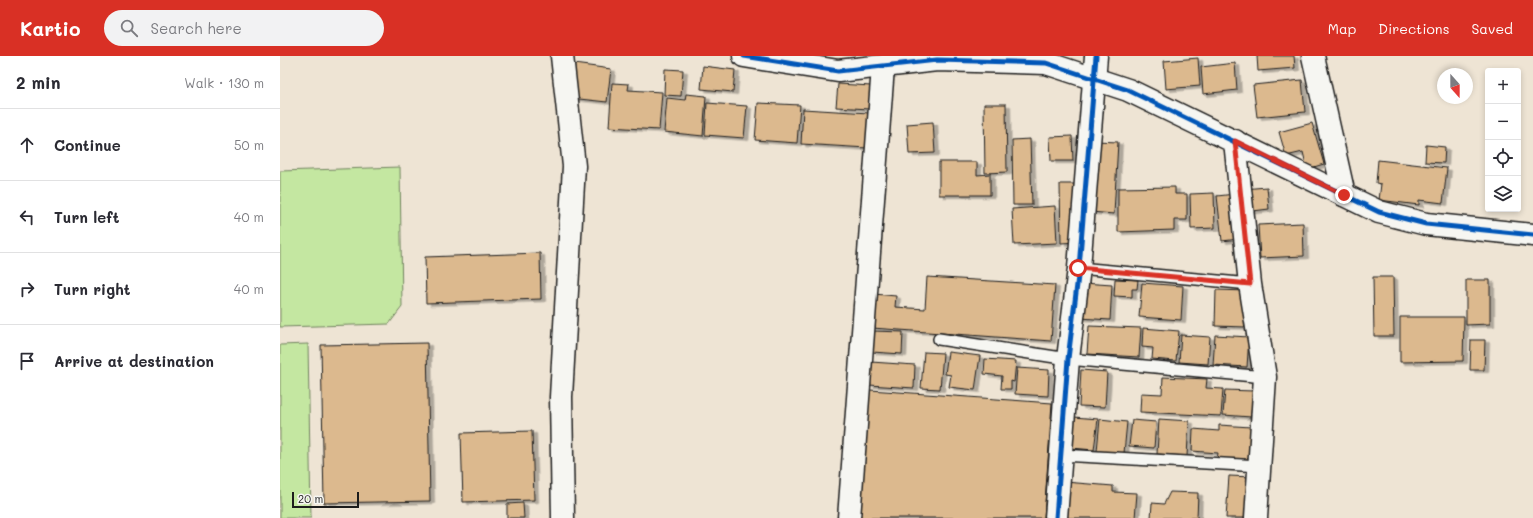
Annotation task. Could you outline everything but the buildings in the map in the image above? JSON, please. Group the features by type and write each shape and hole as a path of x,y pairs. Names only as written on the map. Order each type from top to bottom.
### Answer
{"street":[{"path":"562,56 574,166 561,397 563,518"},
{"path":"744,56 838,71 937,60 1046,63 1128,90 1380,212 1426,224 1533,235"},
{"path":"1056,518 1068,359 1078,268 1096,56"},
{"path":"1312,56 1344,195"},
{"path":"849,518 883,67"},
{"path":"1235,141 1250,284 1265,377 1256,518"}],"lane":[{"path":"1078,268 1250,284"},
{"path":"939,339 1068,359 1265,377"},
{"path":"1061,455 1260,466"}],"green space":[{"path":"400,167 402,307 389,324 280,327 280,171"},
{"path":"308,344 311,518 280,518 280,345"}],"cycle path":[{"path":"744,56 838,71 937,60 1046,63 1128,90 1379,212 1426,224 1533,235"},
{"path":"1056,518 1068,359 1079,268 1096,56"}],"route":[{"path":"1078,268 1250,284 1235,141 1344,195"}]}
